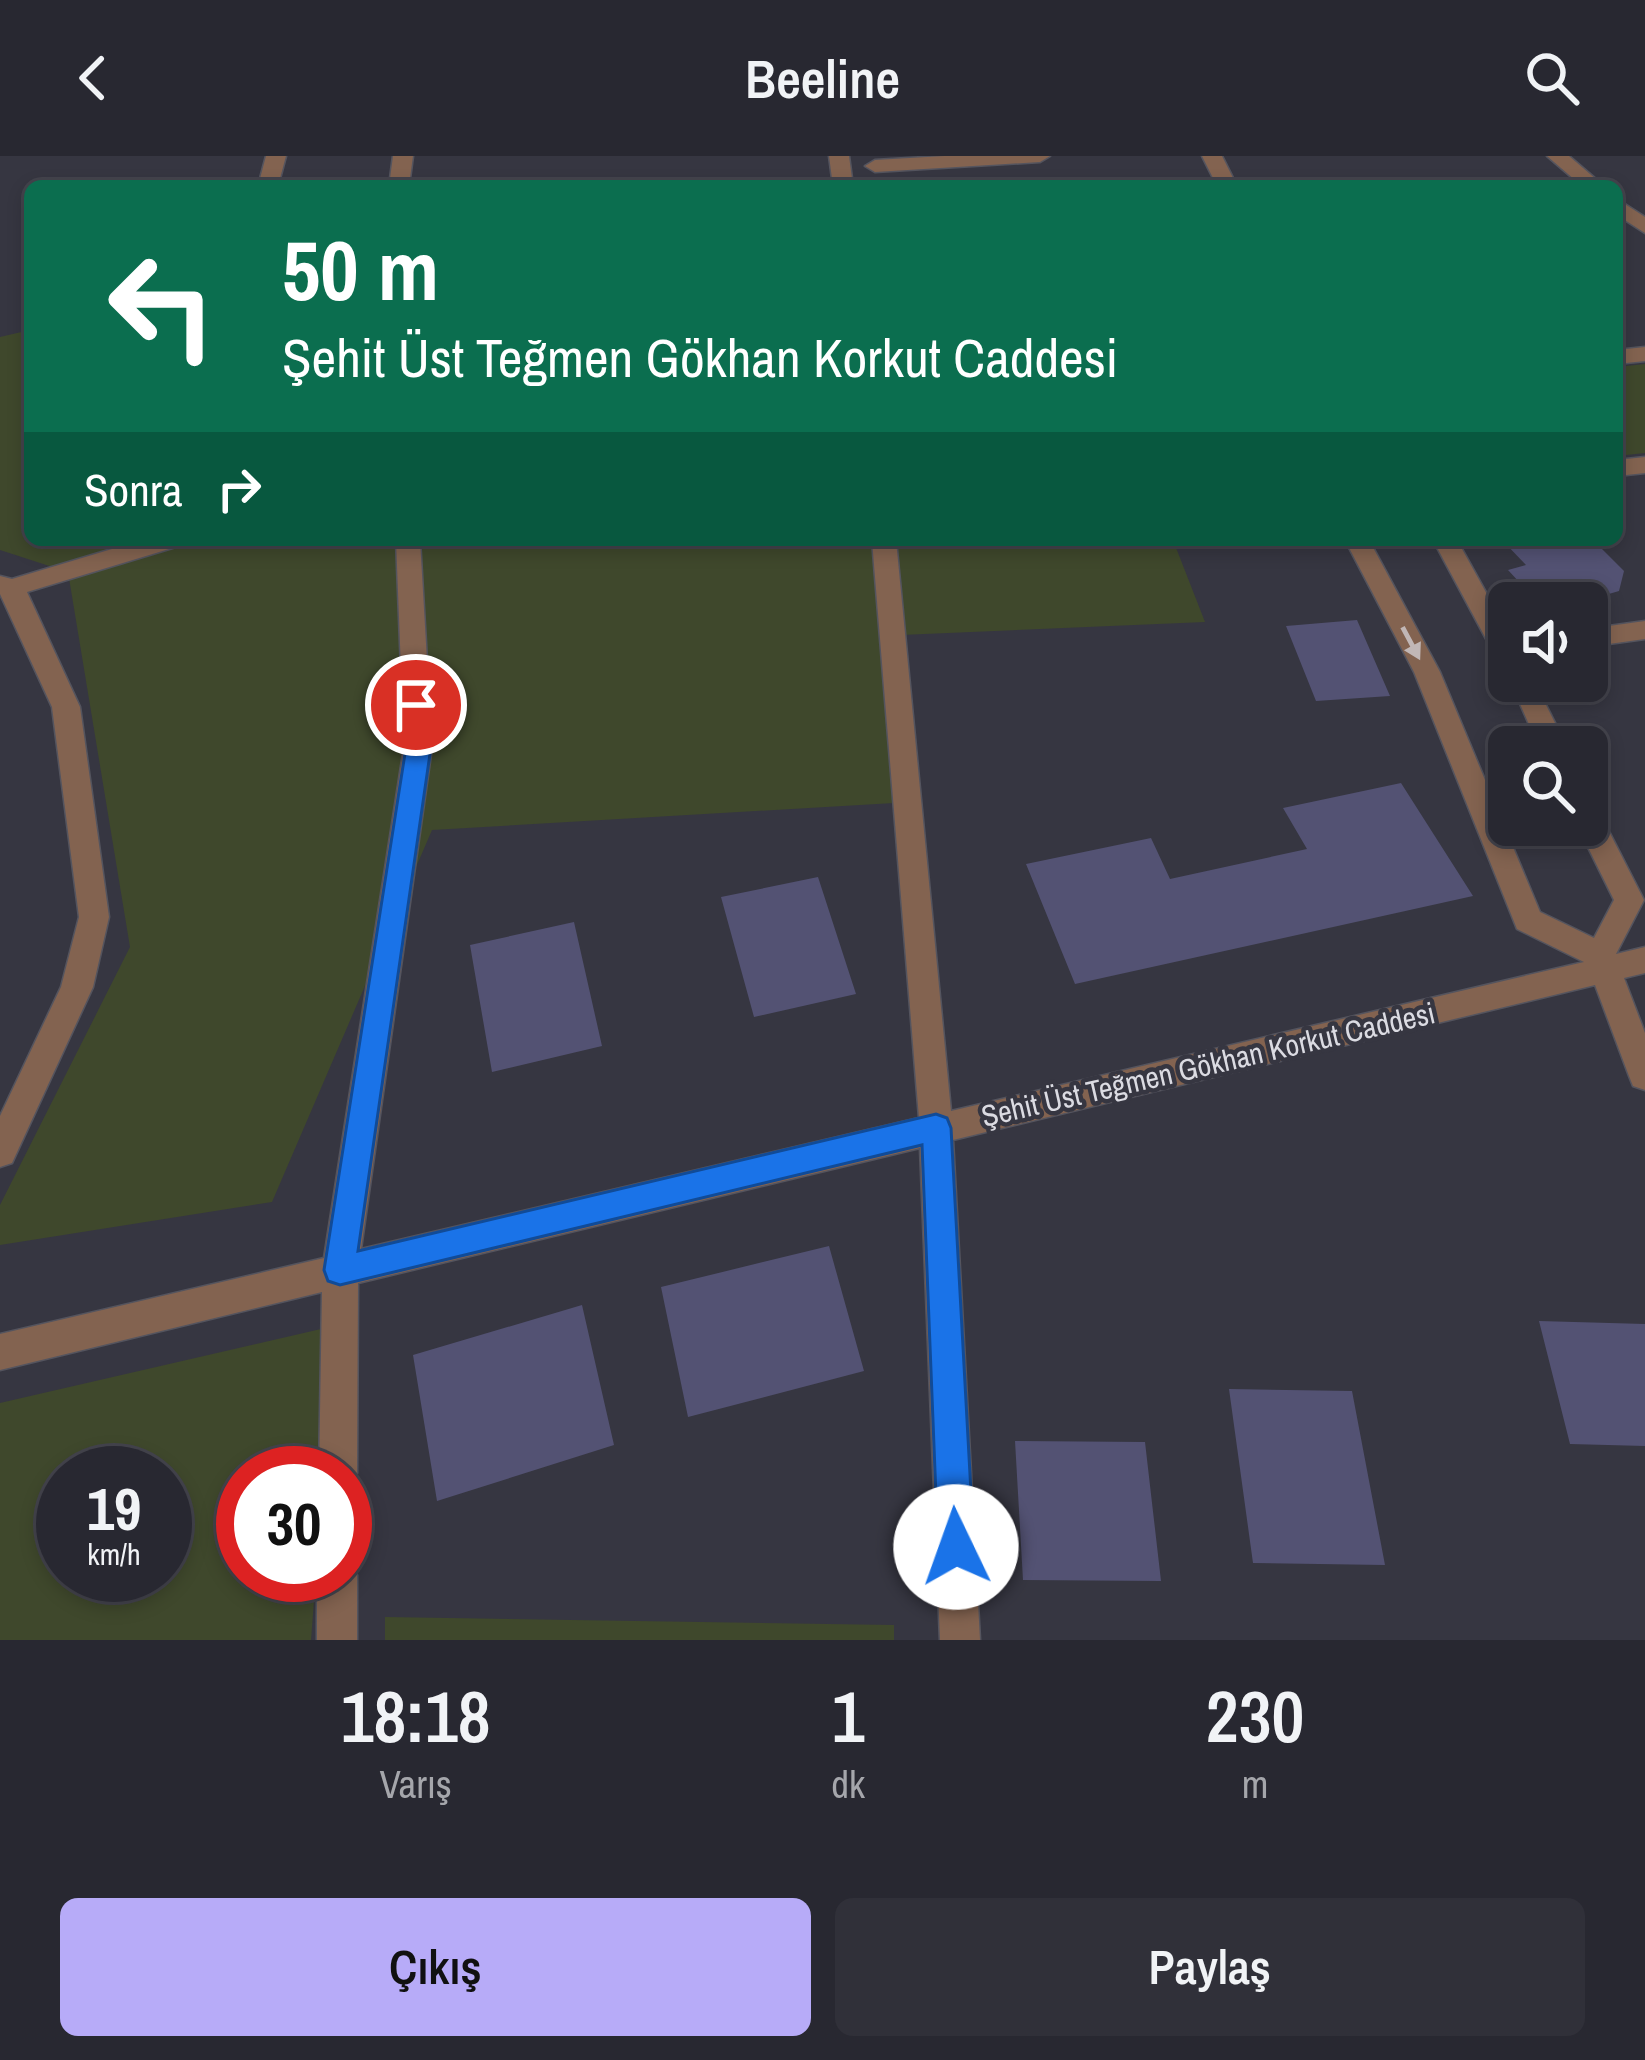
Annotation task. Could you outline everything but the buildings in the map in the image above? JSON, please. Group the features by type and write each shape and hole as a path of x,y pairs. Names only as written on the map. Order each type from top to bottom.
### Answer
{"street":[{"path":"875,166 1040,156"},
{"path":"1557,156 1587,180"},
{"path":"0,1152 77,987 94,917 66,707 6,586 149,546"},
{"path":"338,1446 340,1270 418,747 408,546"},
{"path":"885,546 936,1128 960,1640"},
{"path":"1360,546 1426,672 1528,920 1604,962 1645,1076"},
{"path":"1448,546 1488,616"},
{"path":"1608,635 1645,631"},
{"path":"1602,846 1629,900 1604,962"},
{"name":"Şehit Üst Teğmen Gökhan Korkut Caddesi","path":"0,1352 1604,962 1645,961"},
{"path":"337,1602 337,1640"}],"green space":[{"path":"24,331 24,546 1175,546 1205,622 901,635 911,802 432,830 272,1202 0,1245 0,1205 130,947 68,572 0,550 0,337"},
{"path":"1645,364 1645,453 1623,455 1623,366"},
{"path":"334,1326 325,1446 216,1446 216,1602 314,1602 311,1640 0,1640 0,1403"},
{"path":"385,1617 894,1625 894,1640 385,1640"}],"route":[{"path":"416,705 418,747 340,1270 936,1128 956,1547"}]}
